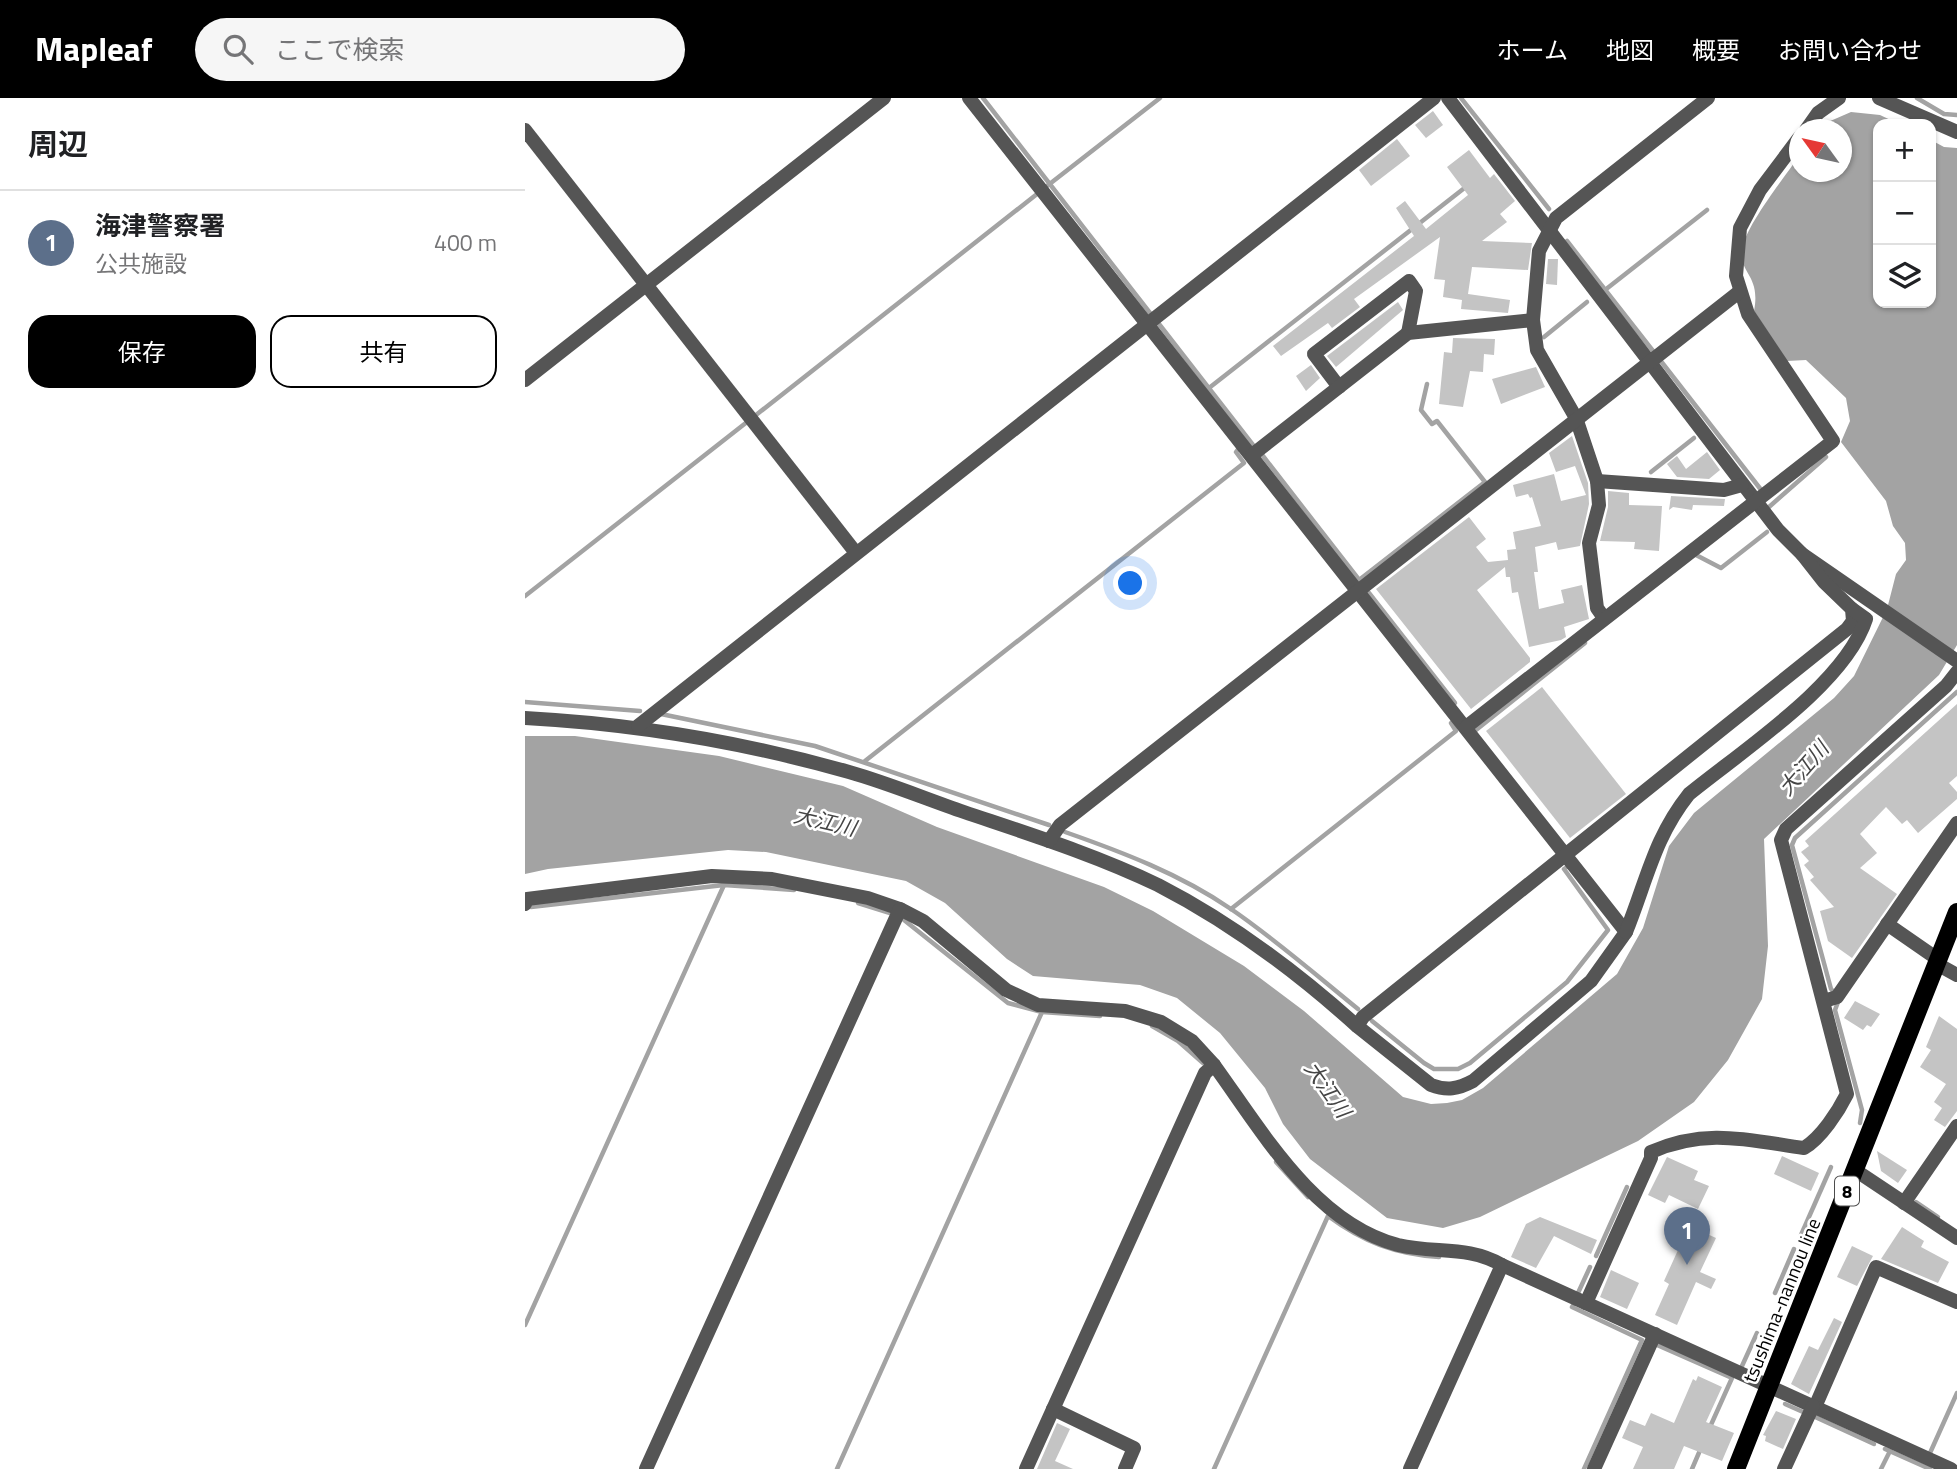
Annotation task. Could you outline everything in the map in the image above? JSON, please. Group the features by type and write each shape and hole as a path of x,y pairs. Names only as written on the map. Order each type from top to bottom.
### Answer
{"main road":[{"name":"tsushima-nannou line","path":"1736,1469 1957,912"}],"street":[{"path":"525,380 884,98"},
{"path":"969,98 1626,932"},
{"path":"638,726 1434,98"},
{"path":"525,718 638,726 769,751 852,773 1049,841 1129,872 1196,906 1247,939 1329,1001 1431,1086 1442,1089 1462,1087 1473,1081 1591,981 1626,932 1659,838 1671,816 1689,793 1834,673 1855,647 1866,619 1824,582 1803,554 1755,502 1448,98"},
{"path":"1604,618 1597,608 1589,543 1599,505 1597,481 1576,418 1537,350 1533,320 1539,251 1556,218 1708,98"},
{"path":"1813,119 1839,98"},
{"path":"1879,98 1957,132"},
{"path":"525,130 856,553"},
{"path":"1466,727 1833,442 1748,314 1739,292 1735,261 1740,229 1760,190 1789,152"},
{"path":"1339,387 1314,354 1409,281 1416,291 1408,333"},
{"path":"1049,841 1060,825 1739,292"},
{"path":"1252,456 1408,333 1533,320"},
{"path":"1597,481 1724,490 1742,485"},
{"path":"1803,554 1957,661"},
{"path":"1357,1026 1363,1017 1847,629 1853,621 1852,609"},
{"path":"1586,1303 1651,1152 1678,1140 1701,1136 1804,1148 1812,1143 1847,1094 1781,840 1786,829 1946,686 1957,672"},
{"path":"1824,1001 1837,997 1957,823"},
{"path":"526,901 712,876 772,879 868,898 900,909 923,921 1006,990 1038,1005 1125,1011 1161,1022 1192,1041 1214,1065 1282,1161 1313,1192 1362,1231 1397,1244 1430,1250 1463,1250 1485,1256 1951,1469"},
{"path":"646,1469 900,909"},
{"path":"1887,925 1957,975"},
{"path":"1026,1469 1205,1073 1214,1065"},
{"path":"1904,1203 1957,1126"},
{"path":"1855,1170 1957,1238"},
{"path":"1410,1469 1502,1265"},
{"path":"1784,1469 1876,1267 1957,1302"},
{"path":"1594,1469 1655,1334"},
{"path":"1053,1409 1134,1448 1125,1469"}],"water":[{"name":"大江川","path":"1851,112 1880,115 1888,119 1873,119 1873,308 1936,308 1936,143 1944,147 1957,148 1957,645 1939,675 1764,839 1768,946 1762,999 1728,1060 1694,1102 1638,1141 1480,1217 1443,1228 1387,1218 1310,1159 1283,1124 1265,1088 1220,1033 1177,998 1140,985 1033,976 1007,959 945,903 906,881 766,852 728,850 548,869 525,874 525,736 575,736 719,756 843,786 937,827 1104,887 1153,911 1244,966 1304,1011 1403,1097 1431,1104 1447,1103 1462,1100 1483,1088 1617,974 1643,928 1669,846 1694,813 1834,698 1854,676 1887,609 1896,574 1906,560 1905,543 1893,526 1886,501 1841,442 1850,421 1846,398 1806,360 1787,361 1754,311 1755,290 1742,258 1750,228 1789,170 1789,182 1852,182 1852,119 1835,119"}],"building":[{"path":"1433,111 1443,125 1426,138 1415,125"},
{"path":"1397,139 1410,156 1371,186 1359,170"},
{"path":"1469,150 1490,178 1494,174 1515,201 1500,214 1507,222 1482,241 1532,243 1528,270 1472,267 1468,294 1510,300 1508,313 1461,309 1462,300 1443,297 1445,280 1434,279 1440,237 1354,299 1360,307 1332,328 1328,323 1281,356 1273,346 1414,236 1396,208 1405,201 1426,229 1468,195 1447,167"},
{"path":"1548,259 1558,259 1557,285 1546,284"},
{"path":"1398,302 1403,310 1336,367 1327,356"},
{"path":"1453,338 1495,339 1494,355 1484,354 1483,372 1470,371 1463,407 1439,404 1444,352 1452,353"},
{"path":"1311,365 1320,378 1306,391 1296,376"},
{"path":"1536,367 1545,387 1501,404 1492,379"},
{"path":"1572,436 1588,483 1589,504 1580,546 1558,550 1556,542 1535,547 1538,572 1534,572 1539,609 1564,603 1561,590 1582,585 1589,619 1564,627 1566,637 1561,640 1529,647 1518,592 1512,593 1510,577 1506,577 1505,567 1477,590 1530,658 1530,662 1471,709 1376,589 1469,517 1486,539 1476,547 1488,562 1508,560 1507,550 1516,549 1513,532 1541,526 1532,497 1528,494 1516,497 1513,485 1554,474 1561,501 1586,495 1575,466 1556,472 1549,453"},
{"path":"1707,452 1720,470 1709,479 1677,477 1667,464 1677,456 1686,469"},
{"path":"1608,491 1629,493 1629,505 1662,506 1659,551 1634,549 1635,542 1600,541 1608,507"},
{"path":"1671,496 1725,499 1724,506 1693,505 1692,510 1673,507 1669,510"},
{"path":"1542,687 1626,794 1570,838 1486,731"},
{"path":"1957,704 1957,776 1949,783 1957,792 1957,799 1918,833 1907,820 1902,824 1886,807 1860,834 1877,853 1860,868 1897,894 1852,958 1828,941 1820,911 1834,907 1810,880 1814,877 1804,865 1809,861 1801,852 1809,846 1805,841"},
{"path":"1855,1001 1880,1014 1871,1027 1867,1025 1863,1030 1844,1018"},
{"path":"1939,1016 1957,1029 1957,1111 1945,1127 1934,1120 1942,1108 1934,1102 1946,1084 1920,1067 1931,1050 1926,1047"},
{"path":"1877,1151 1907,1170 1898,1183 1881,1171"},
{"path":"1782,1156 1819,1173 1811,1191 1774,1174"},
{"path":"1667,1157 1698,1171 1694,1180 1709,1186 1698,1209 1669,1195 1665,1203 1648,1195"},
{"path":"1540,1217 1597,1240 1591,1254 1554,1236 1536,1268 1511,1257 1526,1224"},
{"path":"1902,1227 1924,1241 1921,1247 1949,1262 1938,1283 1881,1259"},
{"path":"1694,1228 1716,1238 1700,1272 1716,1279 1711,1289 1696,1282 1677,1325 1655,1315 1669,1284 1664,1281 1678,1250 1683,1252"},
{"path":"1852,1246 1873,1256 1857,1286 1837,1277"},
{"path":"1611,1270 1639,1283 1627,1309 1600,1297"},
{"path":"1834,1318 1842,1322 1809,1394 1791,1384 1809,1346 1818,1350"},
{"path":"1698,1376 1722,1387 1706,1422 1734,1433 1722,1461 1684,1446 1674,1469 1633,1469 1643,1447 1622,1438 1630,1420 1645,1426 1651,1413 1674,1423 1693,1379 1696,1381"},
{"path":"1776,1411 1796,1419 1783,1449 1765,1441 1766,1436 1763,1435"},
{"path":"1057,1423 1070,1429 1055,1461 1073,1469 1037,1469"}],"waterway":[{"path":"983,98 1150,313"},
{"path":"1047,186 1160,98"},
{"path":"1461,98 1549,209"},
{"path":"1917,98 1944,114 1957,115"},
{"path":"1209,388 1467,186"},
{"path":"756,415 1037,194"},
{"path":"1605,290 1707,210"},
{"path":"1567,241 1653,351"},
{"path":"1544,337 1587,302"},
{"path":"1159,324 1253,445"},
{"path":"1660,360 1762,491"},
{"path":"1359,580 1485,482 1437,421 1432,424 1421,410 1427,384"},
{"path":"525,596 747,422"},
{"path":"1651,472 1694,438"},
{"path":"865,761 1244,463 1236,452 1239,448"},
{"path":"1263,456 1360,581"},
{"path":"1769,507 1826,457"},
{"path":"1696,555 1721,568 1767,532"},
{"path":"1369,593 1455,703"},
{"path":"1476,730 1585,643"},
{"path":"1834,992 1792,845 1795,838 1957,692"},
{"path":"525,702 640,711"},
{"path":"661,714 815,746 1049,825"},
{"path":"1231,909 1456,731 1451,723 1453,721"},
{"path":"1065,832 1150,865 1212,896 1263,932 1358,1009"},
{"path":"1372,1021 1434,1069 1458,1069 1470,1063 1567,982 1608,930 1564,869 1567,867"},
{"path":"531,907 724,885 794,890"},
{"path":"525,1325 724,885"},
{"path":"858,903 890,913"},
{"path":"904,920 1008,1003 1042,1012 1100,1016"},
{"path":"1838,1002 1835,1010 1862,1110 1860,1123"},
{"path":"837,1469 1042,1012"},
{"path":"1152,1026 1178,1041 1203,1063"},
{"path":"1276,1162 1308,1197"},
{"path":"1801,1235 1831,1167"},
{"path":"1596,1256 1627,1187"},
{"path":"1916,1202 1938,1217"},
{"path":"1214,1469 1328,1216 1354,1233 1380,1245 1408,1253 1439,1257"},
{"path":"1775,1293 1794,1249"},
{"path":"1578,1293 1590,1267"},
{"path":"1574,1304 1572,1307 1642,1340 1584,1469"},
{"path":"1742,1366 1757,1333"},
{"path":"1657,1345 1732,1378 1710,1427"},
{"path":"1930,1453 1957,1393"},
{"path":"1785,1404 1803,1412"},
{"path":"1813,1416 1874,1444"},
{"path":"1692,1469 1701,1448"},
{"path":"1885,1449 1930,1469"},
{"path":"1881,1469 1890,1451"}],"place":[{"name":"海津警察署","path":"1687,1265"}]}
